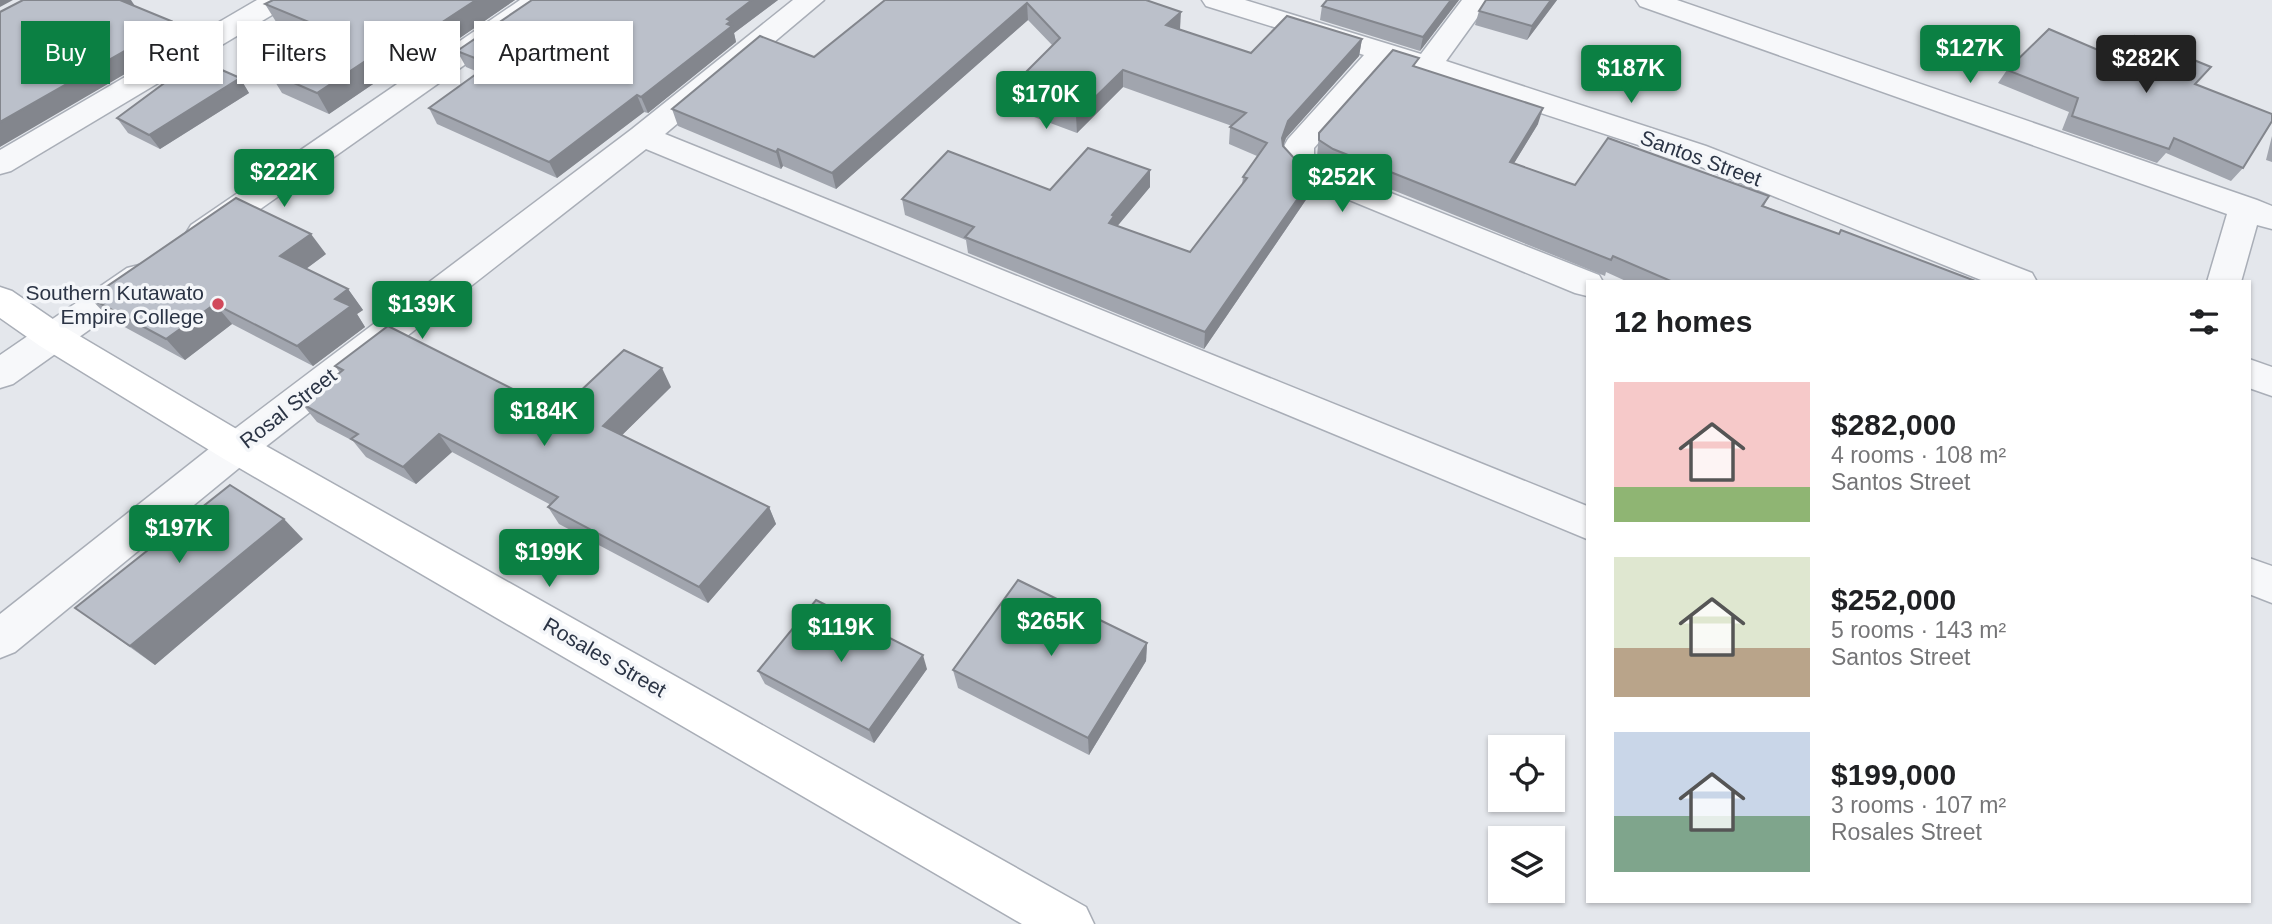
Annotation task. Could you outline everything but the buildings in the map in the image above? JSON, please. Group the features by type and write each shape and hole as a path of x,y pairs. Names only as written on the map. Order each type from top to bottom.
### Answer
{"main road":[{"name":"Rosales Street","path":"0,300 54,337 237,447 1069,924"}],"street":[{"path":"0,164 277,0"},
{"path":"0,374 538,0"},
{"name":"Rosal Street","path":"0,639 237,447 643,136 810,0"},
{"name":"Santos Street","path":"1216,0 1382,53 1429,65 1695,153 2016,280"},
{"path":"1429,65 1476,0"},
{"path":"1650,0 2259,213 2225,280"},
{"path":"1382,53 1298,146 1298,163 1324,178 1586,284"},
{"path":"643,136 1586,523"},
{"path":"2251,374 2272,383"},
{"path":"2251,576 2272,586"}],"place":[{"name":"Southern Kutawato Empire College","path":"218,304"}]}
